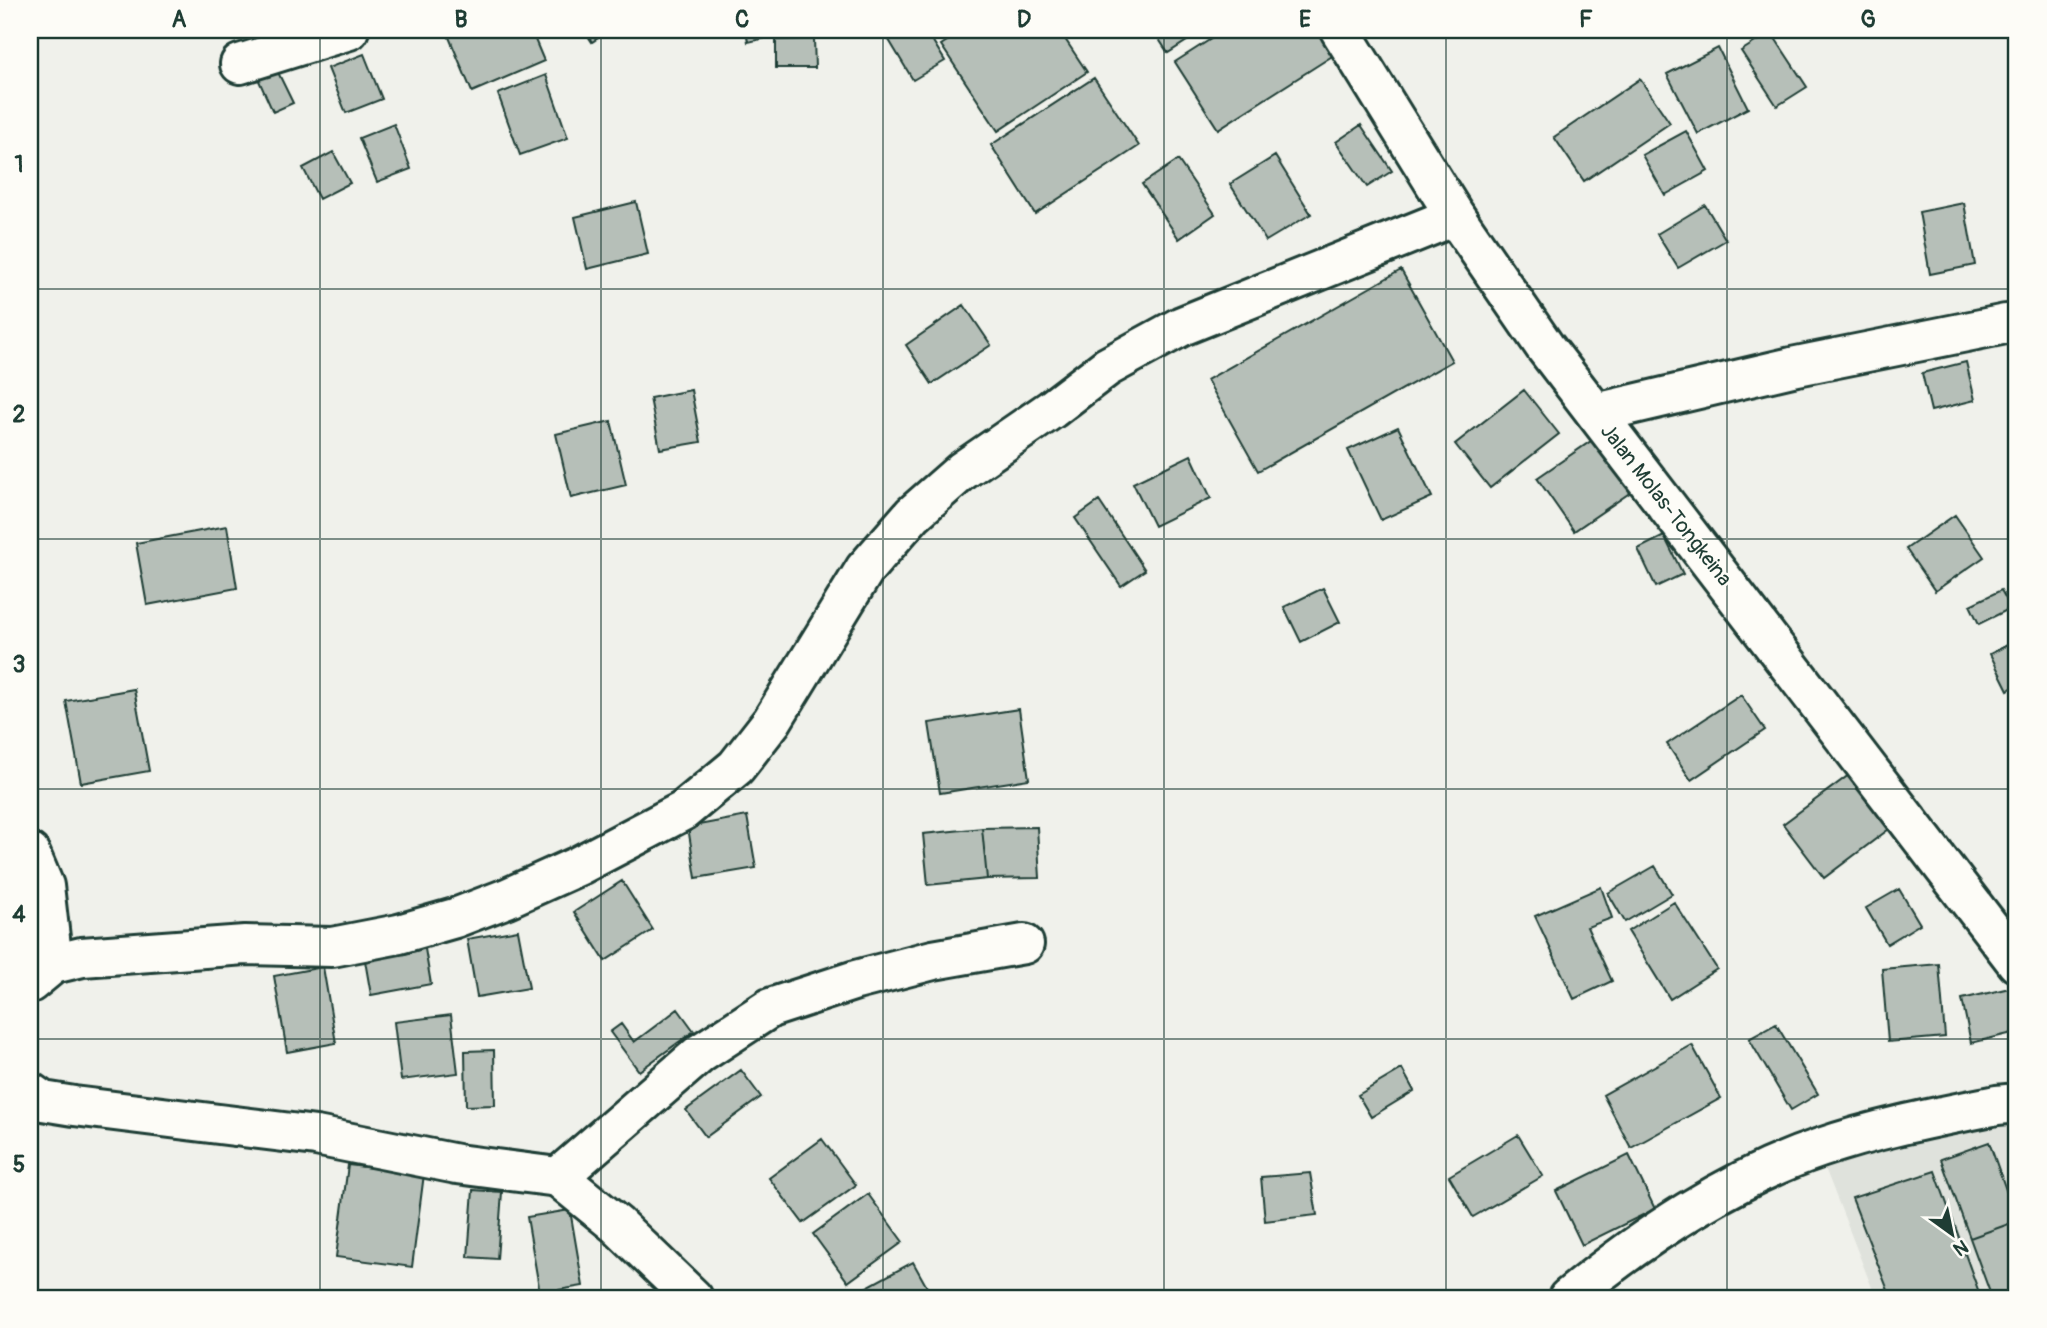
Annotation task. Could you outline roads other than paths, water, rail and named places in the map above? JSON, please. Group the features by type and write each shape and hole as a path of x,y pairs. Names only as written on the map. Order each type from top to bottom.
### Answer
{"street":[{"path":"240,64 349,30"},
{"name":"Jalan Molas-Tongkeina","path":"1340,30 1455,216 1545,346 2017,963"},
{"path":"30,853 44,886 42,974 82,957 244,945 332,947 455,918 507,898 578,866 683,811 736,767 772,721 865,569 913,514 962,471 1107,367 1182,326 1455,216"},
{"path":"1596,413 1792,367 2007,324"},
{"path":"558,1177 701,1053 770,1008 856,980 933,960 1024,944"},
{"path":"30,1093 43,1101 74,1107 316,1136 457,1164 558,1177 617,1225 693,1298"},
{"path":"1568,1298 1603,1270 1719,1193 1784,1163 1817,1149 1872,1132 2017,1103"}]}
